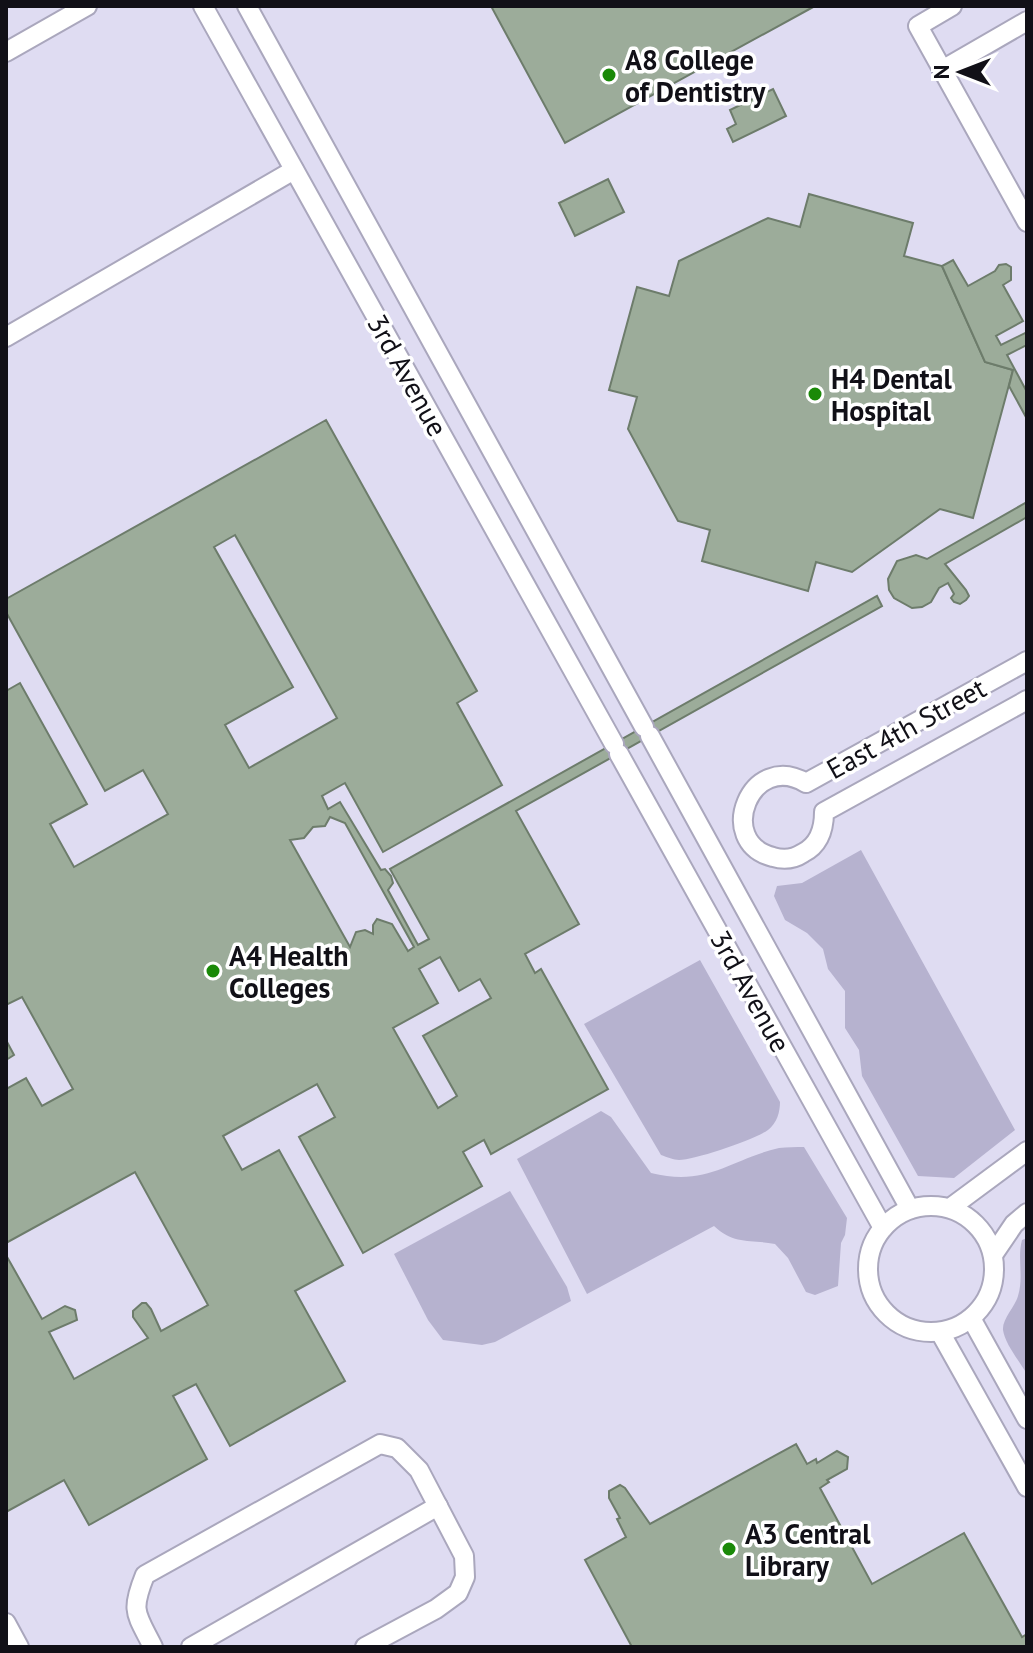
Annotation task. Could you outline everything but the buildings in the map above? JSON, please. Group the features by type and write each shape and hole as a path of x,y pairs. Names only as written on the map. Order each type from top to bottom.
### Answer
{"lane":[{"path":"6,52 87,6"},
{"name":"3rd Avenue","path":"203,6 883,1228"},
{"name":"3rd Avenue","path":"247,6 910,1209"},
{"path":"952,6 918,26 1027,222"},
{"path":"942,70 1027,21"},
{"path":"6,337 294,170"},
{"name":"East 4th Street","path":"1027,661 806,783 789,776 776,776 764,781 746,799 743,825 747,837 766,855 791,858 803,854 821,835 824,812 1027,700"},
{"path":"950,1208 1027,1151"},
{"path":"933,1205 950,1208 978,1225 987,1239 993,1255 991,1288 985,1303 960,1325 940,1332 912,1330 896,1323 874,1299 867,1266 870,1250 888,1221 910,1209 933,1205"},
{"path":"993,1255 1014,1224 1027,1213"},
{"path":"971,1318 1027,1419"},
{"path":"940,1332 1027,1487"},
{"path":"153,1647 135,1611 136,1598 145,1575 380,1444 397,1448 419,1470 464,1556 465,1577 458,1593 436,1609 365,1647"},
{"path":"191,1647 438,1506"},
{"path":"6,1623 19,1647"}],"shaded area":[{"path":"861,850 1015,1130 954,1178 918,1176 862,1076 859,1050 845,1028 845,991 828,969 823,949 807,933 785,920 774,896 777,886 802,883"},
{"path":"700,960 780,1106 774,1124 761,1134 711,1153 677,1160 661,1155 584,1024"},
{"path":"601,1111 611,1117 651,1173 688,1177 779,1148 804,1147 847,1218 841,1243 838,1286 815,1295 806,1292 788,1258 775,1244 735,1239 714,1226 587,1294 517,1159"},
{"path":"510,1191 567,1287 571,1301 495,1342 482,1345 443,1340 428,1320 394,1254"},
{"path":"1027,1238 1027,1374 1003,1330 1018,1296 1022,1240"}],"place":[{"name":"A8 College of Dentistry","path":"609,75"},
{"name":"H4 Dental Hospital","path":"815,394"},
{"name":"A4 Health Colleges","path":"213,971"},
{"name":"A3 Central Library","path":"729,1549"}]}
